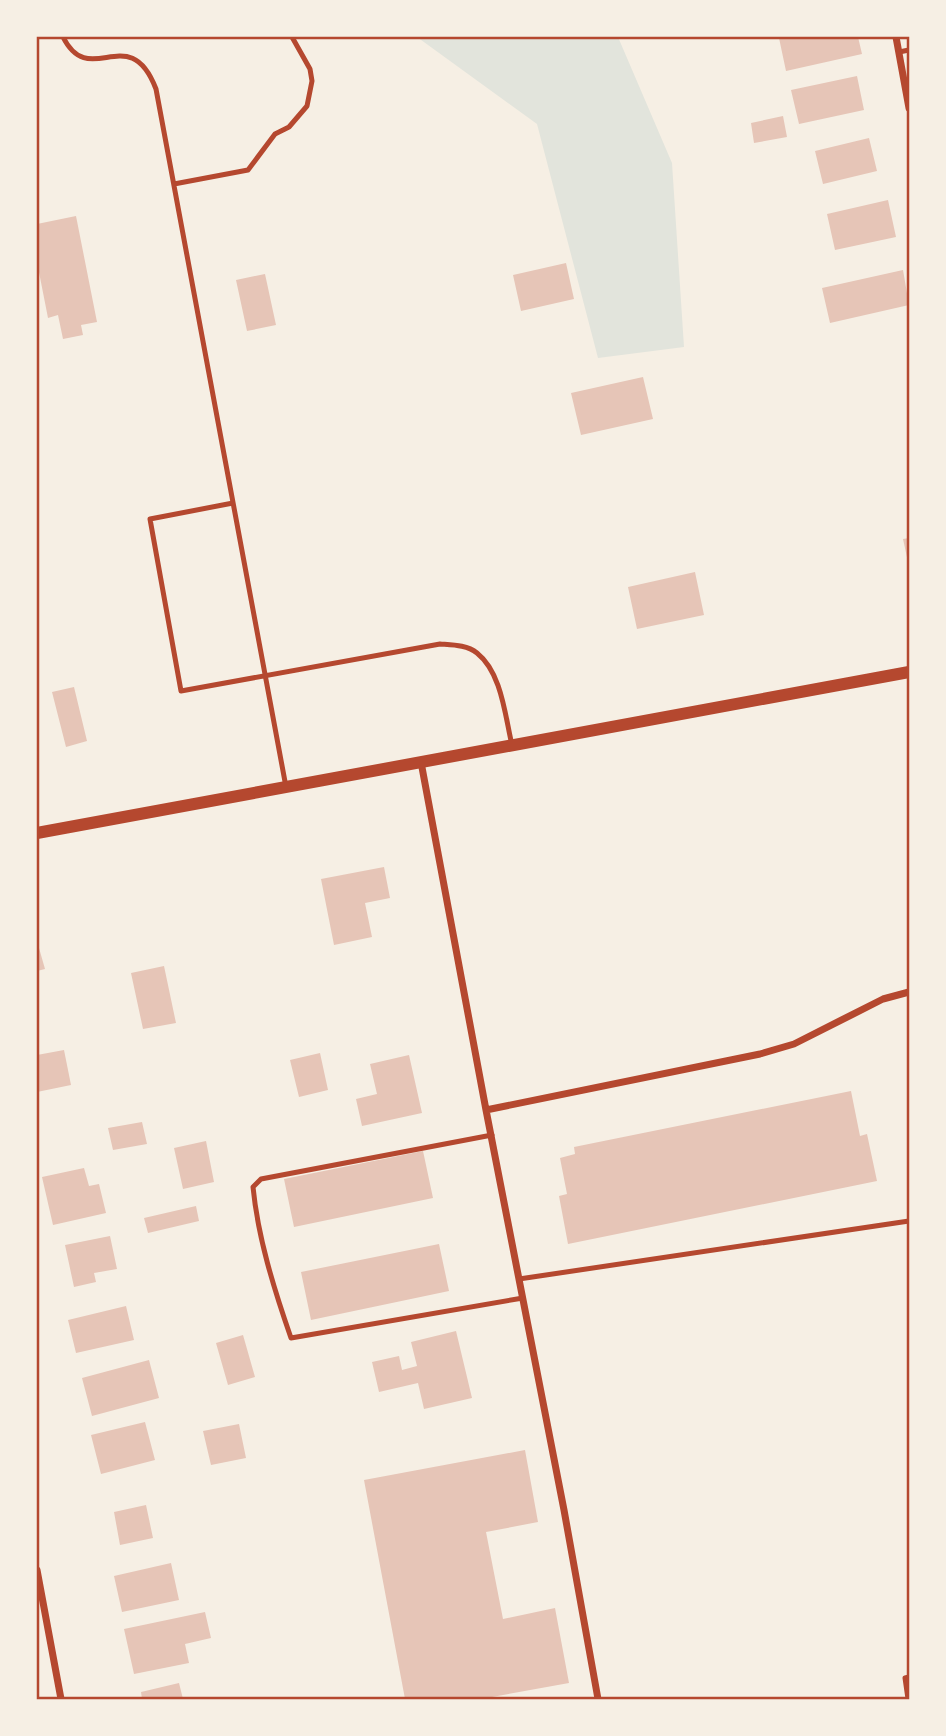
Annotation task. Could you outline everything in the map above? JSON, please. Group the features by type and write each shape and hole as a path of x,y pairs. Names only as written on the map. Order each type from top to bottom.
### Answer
{"street":[{"path":"896,37 909,108"},
{"path":"37,833 909,672"},
{"path":"421,762 598,1699"},
{"path":"486,1110 760,1054 794,1044 883,999 909,992"},
{"path":"37,1570 61,1699"}],"lane":[{"path":"63,37 78,57 90,60 122,56 138,59 149,70 156,89 286,787"},
{"path":"174,184 248,170 275,134 289,127 299,117 307,106 312,81 305,57 292,37"},
{"path":"899,52 909,50"},
{"path":"233,503 150,519 181,691 440,644 460,645 476,651 489,665 512,745"},
{"path":"492,1135 261,1179 253,1187 256,1214 279,1306 291,1338 523,1298"},
{"path":"519,1279 909,1221"},
{"path":"908,1699 905,1678 909,1677"}],"shaded area":[{"path":"417,37 618,37 672,163 684,347 598,358 537,124"}],"building":[{"path":"858,37 862,54 786,71 779,38"},
{"path":"857,76 864,110 799,124 791,90"},
{"path":"783,116 787,137 754,143 751,123"},
{"path":"869,138 877,171 823,184 815,151"},
{"path":"888,200 896,237 835,250 827,214"},
{"path":"76,216 97,322 81,325 83,335 63,339 58,315 48,318 37,262 37,224"},
{"path":"566,263 574,299 521,311 513,275"},
{"path":"903,270 909,305 830,323 822,288"},
{"path":"265,274 276,325 247,331 236,280"},
{"path":"643,377 653,419 581,435 571,393"},
{"path":"909,538 909,561 908,562 903,539"},
{"path":"695,572 704,615 637,629 628,587"},
{"path":"74,687 87,741 66,747 52,692"},
{"path":"384,867 390,898 365,903 372,937 334,945 321,879"},
{"path":"37,941 45,969 37,971"},
{"path":"164,966 176,1023 143,1029 131,973"},
{"path":"64,1050 71,1085 37,1092 37,1055"},
{"path":"320,1053 328,1090 299,1097 290,1060"},
{"path":"409,1055 422,1113 362,1126 356,1099 377,1094 370,1064"},
{"path":"851,1091 860,1136 867,1134 877,1181 568,1244 559,1196 567,1194 560,1158 575,1154 574,1147"},
{"path":"142,1122 147,1144 113,1150 108,1128"},
{"path":"206,1141 214,1182 183,1189 174,1148"},
{"path":"423,1151 433,1198 294,1227 284,1179"},
{"path":"84,1168 89,1186 99,1184 106,1213 53,1225 42,1177"},
{"path":"196,1206 199,1221 148,1233 144,1218"},
{"path":"110,1236 117,1269 94,1273 96,1282 74,1287 65,1245"},
{"path":"439,1244 449,1291 311,1320 301,1272"},
{"path":"126,1306 134,1340 76,1353 68,1320"},
{"path":"456,1331 472,1398 424,1409 418,1383 379,1392 372,1362 399,1356 402,1370 417,1366 411,1342"},
{"path":"243,1335 255,1377 228,1385 216,1343"},
{"path":"149,1360 159,1398 92,1416 82,1378"},
{"path":"145,1422 155,1460 101,1474 91,1435"},
{"path":"239,1424 246,1458 211,1465 203,1431"},
{"path":"525,1450 538,1522 486,1532 503,1619 555,1608 569,1683 481,1699 405,1699 364,1480"},
{"path":"146,1505 153,1538 120,1545 114,1512"},
{"path":"171,1563 179,1600 122,1612 114,1576"},
{"path":"205,1612 211,1638 185,1644 189,1663 134,1674 124,1629"},
{"path":"179,1683 183,1699 142,1699 141,1692"}]}
